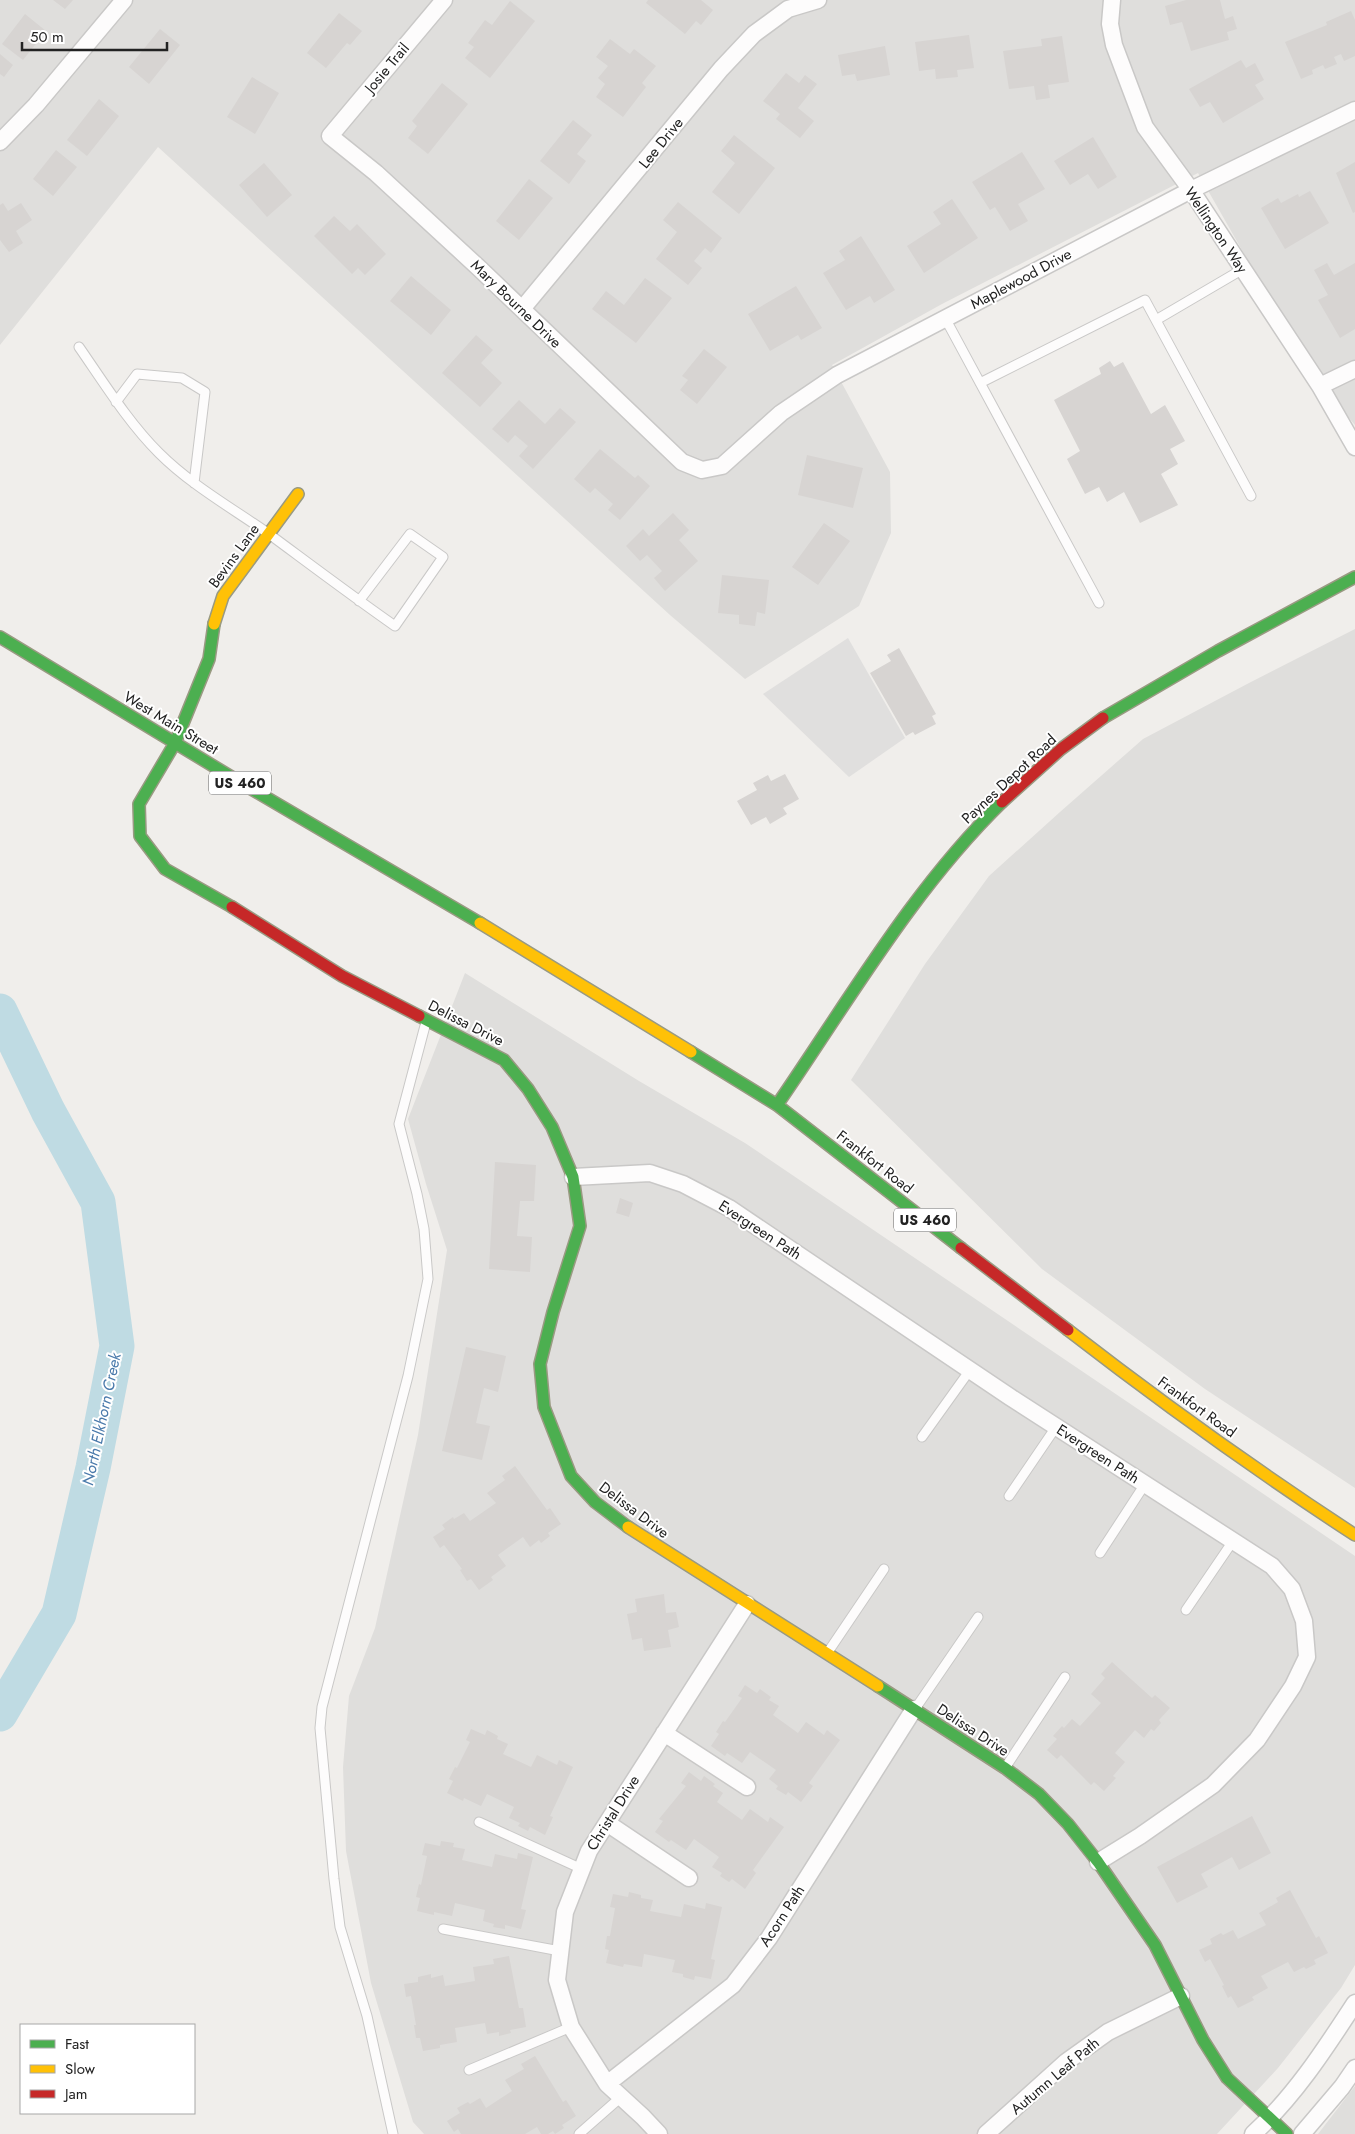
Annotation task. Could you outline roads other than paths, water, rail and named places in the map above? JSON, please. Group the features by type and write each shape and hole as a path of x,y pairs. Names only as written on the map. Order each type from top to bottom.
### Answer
{"main road":[{"name":"Bevins Lane","path":"140,836 139,804 175,743 209,659 215,616 223,596 298,494"},
{"name":"Paynes Depot Road","path":"776,1105 875,956 941,867 987,816 1088,728 1185,668 1355,577"},
{"name":"West Main Street","path":"0,637 175,743 483,924"},
{"name":"Delissa Drive","path":"140,836 165,870 224,902 342,976 504,1060 528,1089 552,1127 573,1177 580,1226 553,1312 540,1364 544,1407 571,1476 596,1502 623,1524 1005,1768 1039,1794 1068,1824 1098,1862 1155,1945 1203,2040 1227,2078 1287,2134"},
{"name":"Frankfort Road","path":"483,924 776,1105 1117,1368 1307,1504 1355,1535"}],"street":[{"path":"0,142 36,105 124,0"},
{"name":"Josie Trail","path":"330,136 444,0"},
{"name":"Lee Drive","path":"522,309 721,69 754,34 788,8 818,0"},
{"name":"Wellington Way","path":"1112,0 1110,24 1114,45 1145,127 1191,190 1320,386 1355,447"},
{"name":"Maplewood Drive","path":"702,470 722,466 781,413 837,375 1191,190 1355,110"},
{"name":"Mary Bourne Drive","path":"330,136 376,174 522,309 682,462 702,470"},
{"path":"1320,386 1355,369"},
{"name":"Evergreen Path","path":"573,1177 650,1173 683,1184 729,1208 1056,1427 1272,1566 1292,1589 1304,1620 1307,1657 1294,1686 1257,1740 1213,1785 1140,1836 1098,1862"},
{"name":"Christal Drive","path":"659,2134 607,2084 571,2027 557,1980 565,1912 588,1851 747,1604"},
{"name":"Acorn Path","path":"607,2084 733,1985 769,1938 914,1709"},
{"path":"664,1733 748,1787"},
{"path":"607,1823 689,1878"},
{"name":"Autumn Leaf Path","path":"986,2134 1066,2062 1108,2032 1181,1996"},
{"path":"1253,2134 1270,2118 1325,2049 1355,2003"},
{"path":"1302,2134 1342,2087 1355,2068"}],"lane":[{"path":"1156,320 1243,269"},
{"path":"980,383 1145,300 1251,496"},
{"path":"946,318 1099,603"},
{"path":"79,347 116,402 159,453 194,482 268,534 359,601 395,626 443,557 410,534 359,601"},
{"path":"116,402 137,374 182,378 205,392 194,482"},
{"path":"393,2134 367,2016 340,1927 320,1728 322,1708 408,1376 428,1279 424,1229 418,1194 399,1124 427,1020"},
{"path":"922,1437 970,1370"},
{"path":"1009,1496 1056,1427"},
{"path":"1100,1553 1145,1484"},
{"path":"1186,1610 1233,1541"},
{"path":"826,1654 884,1569"},
{"path":"914,1709 978,1617"},
{"path":"1005,1768 1065,1677"},
{"path":"479,1822 582,1869"},
{"path":"443,1929 560,1950"},
{"path":"470,2070 535,2040 571,2027"},
{"path":"579,2134 621,2097"}],"waterway":[{"name":"North Elkhorn Creek","path":"0,1011 48,1111 98,1202 117,1346 93,1468 59,1614 0,1714"}]}
